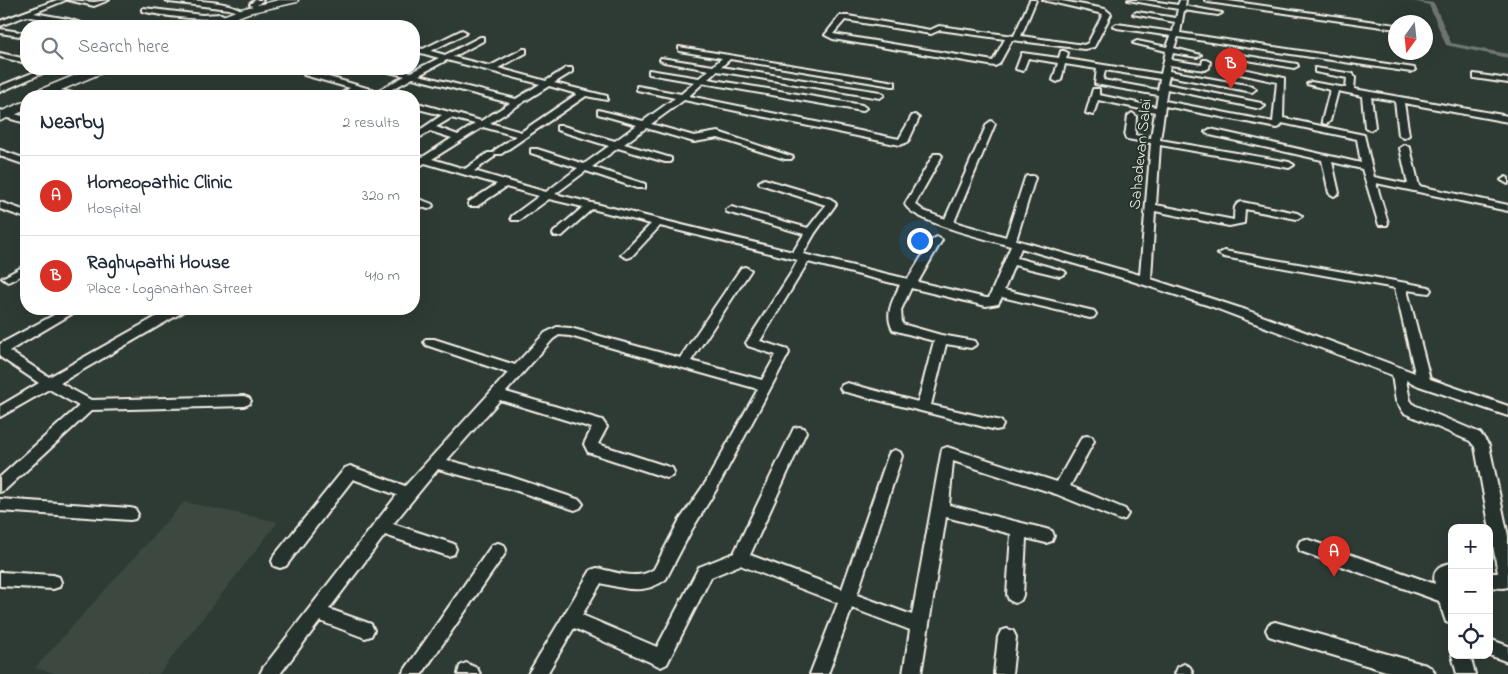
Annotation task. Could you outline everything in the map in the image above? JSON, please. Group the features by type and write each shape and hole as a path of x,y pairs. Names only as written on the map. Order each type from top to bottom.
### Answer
{"main road":[{"path":"210,20 228,11 257,3 282,0"},
{"path":"212,20 236,14 257,3 293,0"},
{"path":"51,90 86,75"},
{"path":"60,90 94,75"},
{"path":"1,114 20,106"}],"street":[{"path":"0,24 64,0"},
{"path":"71,0 94,4 106,0"},
{"path":"169,0 228,11"},
{"path":"1033,0 1014,37 993,68 829,35 843,18 848,18 931,32 939,28 1014,37 1084,47 1091,45 1107,14 1105,11 1046,0"},
{"path":"1131,0 1182,4 1218,13"},
{"path":"1208,0 1388,26"},
{"name":"Sahadevan Salai","path":"1145,279 1156,141 1167,62 1176,34 1182,4"},
{"path":"144,10 202,17 206,20"},
{"path":"210,20 228,11"},
{"path":"0,13 60,20"},
{"path":"1137,14 1179,21"},
{"path":"1117,26 1411,70"},
{"path":"0,31 20,34"},
{"path":"423,52 462,32"},
{"path":"420,72 480,38"},
{"path":"1020,69 1032,42"},
{"path":"1137,43 1197,55"},
{"path":"1057,80 1061,60 1066,48"},
{"path":"682,49 892,84"},
{"path":"420,51 604,98"},
{"path":"491,69 523,51"},
{"path":"1025,55 1102,67 1163,90 1277,125 1283,66"},
{"path":"1282,80 1232,71 1230,69 1232,56 1294,66"},
{"path":"2,57 20,60"},
{"path":"516,218 682,97 728,57"},
{"path":"664,60 880,95"},
{"path":"1167,62 1205,68 1206,62"},
{"path":"1090,113 1102,67"},
{"path":"420,162 569,70"},
{"path":"1318,70 1350,76 1350,91"},
{"path":"652,72 862,108"},
{"path":"2,87 33,75"},
{"path":"311,75 364,90"},
{"path":"409,75 517,102"},
{"path":"389,90 412,76"},
{"path":"1477,76 1508,81"},
{"path":"1098,82 1163,90 1261,106"},
{"path":"1311,84 1508,119"},
{"path":"353,90 357,88"},
{"path":"640,88 900,142 905,140 915,118"},
{"path":"1326,121 1334,88"},
{"path":"1094,97 1163,90 1252,89"},
{"path":"466,172 584,93"},
{"path":"1366,94 1370,127"},
{"path":"1399,100 1404,135"},
{"path":"420,107 523,135"},
{"path":"601,112 698,139 718,135 788,157"},
{"path":"1,114 20,119"},
{"path":"420,134 449,116"},
{"path":"1132,116 1130,139 1156,141 1290,165"},
{"path":"1278,120 1361,135 1366,167 1383,223"},
{"path":"948,224 991,124"},
{"path":"428,128 454,136"},
{"path":"560,128 668,160"},
{"path":"1210,132 1366,167"},
{"path":"1405,148 1414,188"},
{"path":"534,151 641,186"},
{"path":"0,153 20,160"},
{"path":"937,156 910,204 911,207 920,213 948,224 1145,279 1242,313 1424,383 1508,411"},
{"path":"420,159 546,195 986,302 994,301 1010,260 1030,178"},
{"path":"1327,159 1334,193"},
{"path":"1371,180 1508,208"},
{"path":"537,674 597,575 645,583 655,580 660,574 685,526 711,486 784,353 752,343 797,273 800,257 810,232 830,208 831,204 827,201 764,182"},
{"path":"474,204 505,183"},
{"path":"420,203 428,206"},
{"path":"0,205 20,213"},
{"path":"1150,207 1229,223 1240,221 1239,209 1242,205 1297,216"},
{"path":"13,210 20,206"},
{"path":"558,234 590,206"},
{"path":"731,210 810,232"},
{"path":"627,255 658,222"},
{"path":"937,240 909,284 893,320 897,327 971,344"},
{"path":"1224,254 1425,290"},
{"path":"1010,260 1060,273"},
{"path":"684,362 745,270"},
{"path":"8,278 20,271"},
{"path":"1400,286 1424,383"},
{"path":"997,292 1090,314"},
{"path":"63,315 0,351 49,383 89,405 244,401"},
{"path":"0,412 168,315"},
{"path":"269,674 381,526 434,462 542,343 558,331 570,332 684,362 766,386"},
{"path":"923,408 941,338"},
{"path":"430,342 517,372"},
{"path":"1398,373 1403,401 1409,409 1475,437 1482,445 1507,576 1504,581 1493,580"},
{"path":"846,388 996,425"},
{"path":"497,394 597,424 600,427 591,444 593,448 667,472"},
{"path":"0,486 89,405"},
{"path":"571,618 661,658 705,572 740,558 799,432"},
{"path":"1061,489 1087,441"},
{"path":"912,674 940,508 947,453 1061,489 1120,514"},
{"path":"819,674 847,600 895,456"},
{"path":"434,462 508,482 575,504"},
{"path":"280,561 350,472 408,493"},
{"path":"0,505 130,514"},
{"path":"940,508 1046,536"},
{"path":"381,526 448,549"},
{"path":"1015,595 1019,529"},
{"path":"1306,546 1447,596"},
{"path":"411,674 498,550"},
{"path":"740,558 919,626"},
{"path":"1448,571 1442,575 1452,614"},
{"path":"0,579 53,582"},
{"path":"316,612 365,630"},
{"path":"1275,630 1426,674"},
{"path":"1002,674 1007,637"},
{"path":"1493,648 1508,654"},
{"path":"1462,659 1466,674"}],"shaded area":[{"path":"184,502 278,522 159,674 58,674 35,668"}],"waterway":[{"path":"1412,0 1432,4 1448,44 1508,56"}],"place":[{"name":"Raghupathi House","path":"1231,89"},
{"name":"Homeopathic Clinic","path":"1334,577"}]}
